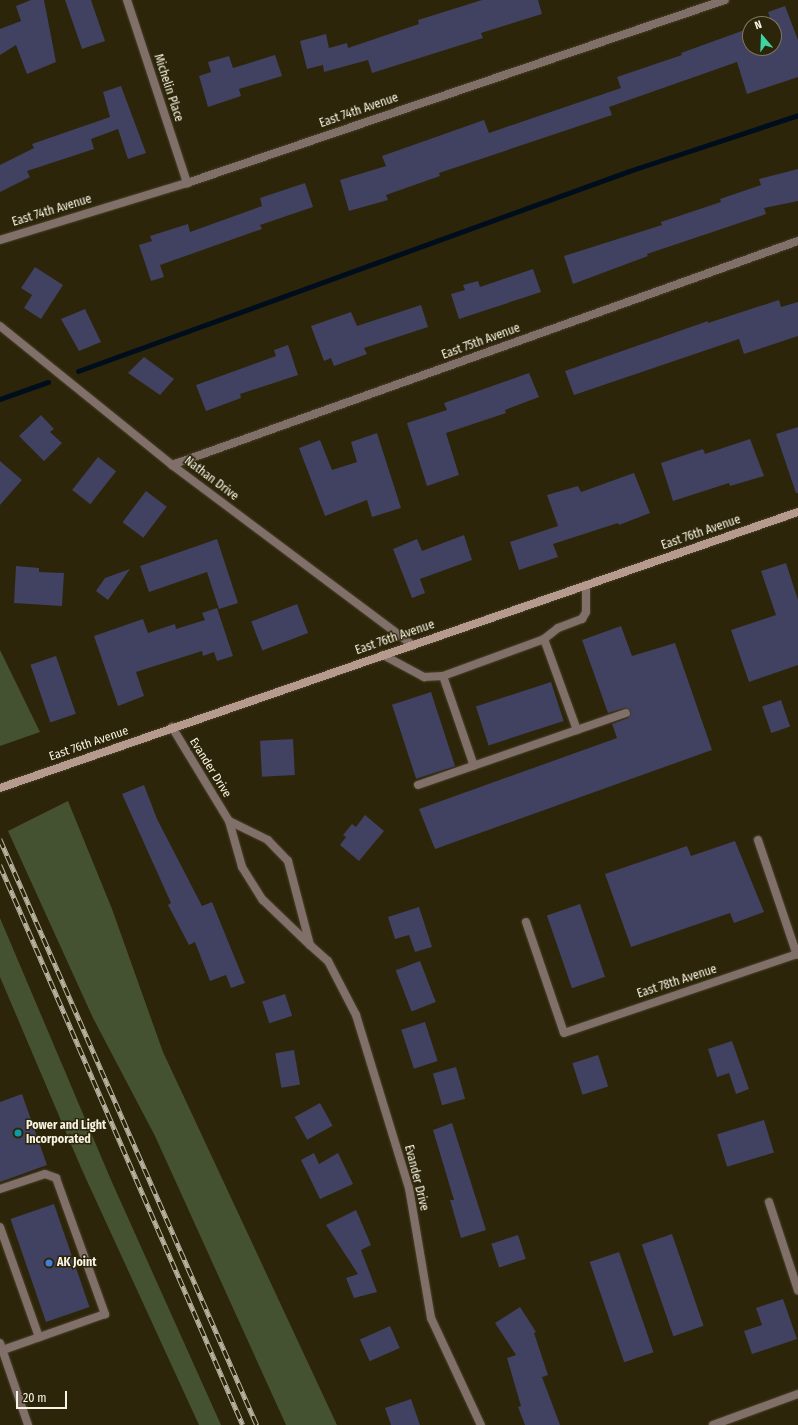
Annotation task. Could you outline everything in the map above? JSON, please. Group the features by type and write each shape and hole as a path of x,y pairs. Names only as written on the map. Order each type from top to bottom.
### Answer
{"street":[{"name":"Michelin Place","path":"127,0 187,183"},
{"name":"East 74th Avenue","path":"0,240 187,183 725,0"},
{"name":"East 75th Avenue","path":"172,465 798,241"},
{"name":"Nathan Drive","path":"0,326 172,465 412,644"},
{"name":"East 76th Avenue","path":"0,788 172,727 798,512"},
{"path":"383,655 424,676 443,676 544,639 558,628 584,616 586,585"},
{"path":"544,639 577,730"},
{"path":"443,676 474,766"},
{"path":"418,785 626,713"},
{"name":"Evander Drive","path":"172,727 229,820 242,867 263,900 328,961 356,1015 409,1188 431,1318 481,1425"},
{"path":"229,820 268,840 288,862 310,945"},
{"path":"758,840 798,954"},
{"name":"East 78th Avenue","path":"526,922 564,1033 798,954"},
{"path":"0,1189 45,1174 56,1178 105,1314 39,1338 1,1347 28,1425"},
{"path":"769,1202 798,1290"},
{"path":"0,1227 39,1338"},
{"path":"713,1425 798,1394"}],"green space":[{"path":"0,650 40,732 0,746"},
{"path":"68,801 112,909 163,1052 337,1425 286,1425 155,1136 93,1018 8,831"},
{"path":"0,918 111,1180 221,1425 199,1425 82,1170 0,977"}],"building":[{"path":"31,0 44,0 56,62 27,74 16,45 0,55 0,29 21,21 16,6"},
{"path":"65,0 91,0 105,41 82,49"},
{"path":"482,0 538,0 542,14 481,33 483,38 372,73 368,60 324,72 323,65 307,69 300,41 326,34 329,48 347,43 348,48 419,24 418,20"},
{"path":"785,6 798,40 798,77 747,94 737,62 609,107 612,115 439,173 440,176 386,195 388,200 349,211 340,180 386,166 382,156 484,120 489,133 621,88 617,77 682,55 681,53 742,31 742,56 782,56 782,16 769,16 768,12"},
{"path":"275,55 282,76 239,89 241,96 208,107 199,76 211,72 208,62 229,56 233,68"},
{"path":"121,86 146,153 128,159 118,129 91,139 94,149 27,171 30,177 0,192 0,165 34,148 32,144 110,117 103,92"},
{"path":"798,169 798,201 764,208 766,214 647,254 648,256 573,284 564,256 662,225 661,222 721,202 720,199 761,185 759,179"},
{"path":"305,183 313,207 260,225 262,229 160,265 164,277 151,281 139,245 152,241 150,236 188,224 190,232 262,206 260,198"},
{"path":"35,267 63,285 41,319 24,308 32,295 21,288"},
{"path":"533,269 541,292 459,319 451,294 465,290 463,285 478,281 480,287"},
{"path":"779,300 781,307 798,302 798,336 744,354 739,339 574,395 565,371 708,321 708,323"},
{"path":"421,305 428,327 364,348 367,354 334,366 331,358 324,361 311,326 351,312 357,326"},
{"path":"85,309 101,342 79,351 61,319"},
{"path":"288,345 298,375 240,394 241,398 206,411 196,385 276,356 274,350"},
{"path":"144,357 174,379 160,395 128,373"},
{"path":"529,373 539,397 505,410 506,413 446,433 459,475 427,486 407,423 447,410 444,403"},
{"path":"41,415 54,429 50,432 62,443 44,461 19,436"},
{"path":"798,427 798,493 796,493 776,434"},
{"path":"377,433 401,508 372,517 367,500 325,516 299,448 320,440 332,470 357,462 351,442"},
{"path":"750,439 764,476 730,486 729,483 673,501 661,463 703,449 705,454"},
{"path":"98,457 116,471 90,504 72,490"},
{"path":"0,461 22,480 0,505"},
{"path":"634,473 650,513 619,525 618,523 553,544 558,557 519,570 510,542 558,526 547,495 578,486 581,492"},
{"path":"146,491 167,507 143,538 123,522"},
{"path":"464,535 472,560 420,579 425,593 412,598 393,549 417,539 422,551"},
{"path":"217,539 238,603 219,609 207,572 149,592 140,566"},
{"path":"786,563 798,600 798,665 749,682 731,630 776,615 761,571"},
{"path":"16,566 39,568 39,572 64,573 62,606 14,603"},
{"path":"130,569 108,600 96,591 105,578"},
{"path":"297,604 308,633 262,651 251,622"},
{"path":"217,608 233,656 217,661 214,652 203,656 202,651 136,672 144,696 118,706 94,636 143,619 148,633 175,624 176,629 205,620 202,613"},
{"path":"621,626 632,656 675,643 712,750 435,849 419,809 617,738 612,724 628,718 631,712 625,708 608,713 582,640"},
{"path":"56,656 76,714 50,722 30,665"},
{"path":"551,682 564,721 489,745 476,706"},
{"path":"431,692 455,766 416,779 392,705"},
{"path":"781,700 790,726 771,733 762,707"},
{"path":"293,739 295,775 262,777 260,741"},
{"path":"144,785 157,819 202,906 212,902 245,983 231,988 226,975 210,981 195,942 189,945 168,905 171,903 122,794"},
{"path":"365,815 384,831 359,861 340,845 346,837 343,835 352,824 356,827"},
{"path":"735,841 764,912 734,923 730,913 631,947 605,874 687,846 691,856"},
{"path":"580,904 605,977 572,988 547,915"},
{"path":"419,907 432,947 415,952 409,935 395,939 388,917"},
{"path":"420,961 436,1002 411,1011 396,970"},
{"path":"285,994 292,1016 269,1023 262,1001"},
{"path":"425,1022 438,1061 414,1069 401,1030"},
{"path":"732,1041 749,1089 736,1094 729,1073 717,1077 708,1049"},
{"path":"294,1050 300,1084 281,1088 275,1053"},
{"path":"598,1055 608,1086 583,1095 572,1063"},
{"path":"456,1067 465,1099 442,1105 433,1074"},
{"name":"Power and Light Incorporated","path":"22,1094 47,1165 0,1182 0,1102"},
{"path":"320,1103 333,1126 307,1140 295,1117"},
{"path":"764,1120 774,1153 727,1167 717,1134"},
{"path":"452,1123 486,1230 461,1238 450,1200 454,1200 433,1130"},
{"path":"314,1153 319,1164 338,1153 353,1184 320,1199 301,1160"},
{"name":"AK Joint","path":"54,1204 89,1307 46,1322 11,1219"},
{"path":"356,1210 371,1245 361,1250 377,1292 354,1298 346,1278 358,1274 326,1225"},
{"path":"672,1234 704,1326 673,1336 642,1244"},
{"path":"518,1235 526,1259 499,1267 491,1244"},
{"path":"619,1252 654,1352 624,1362 590,1262"},
{"path":"783,1299 797,1339 752,1354 744,1331 762,1325 756,1308"},
{"path":"520,1307 536,1332 534,1333 548,1375 542,1377 560,1425 525,1425 518,1407 521,1406 507,1358 516,1355 495,1323"},
{"path":"390,1326 400,1348 370,1361 360,1339"},
{"path":"411,1399 420,1425 391,1425 385,1408"}],"waterway":[{"path":"78,371 629,171 798,115"},
{"path":"0,399 48,382"}],"railway":[{"path":"0,839 257,1425"},
{"path":"0,865 243,1425"}],"place":[{"name":"Power and Light Incorporated","path":"18,1133"},
{"name":"AK Joint","path":"49,1263"}]}
